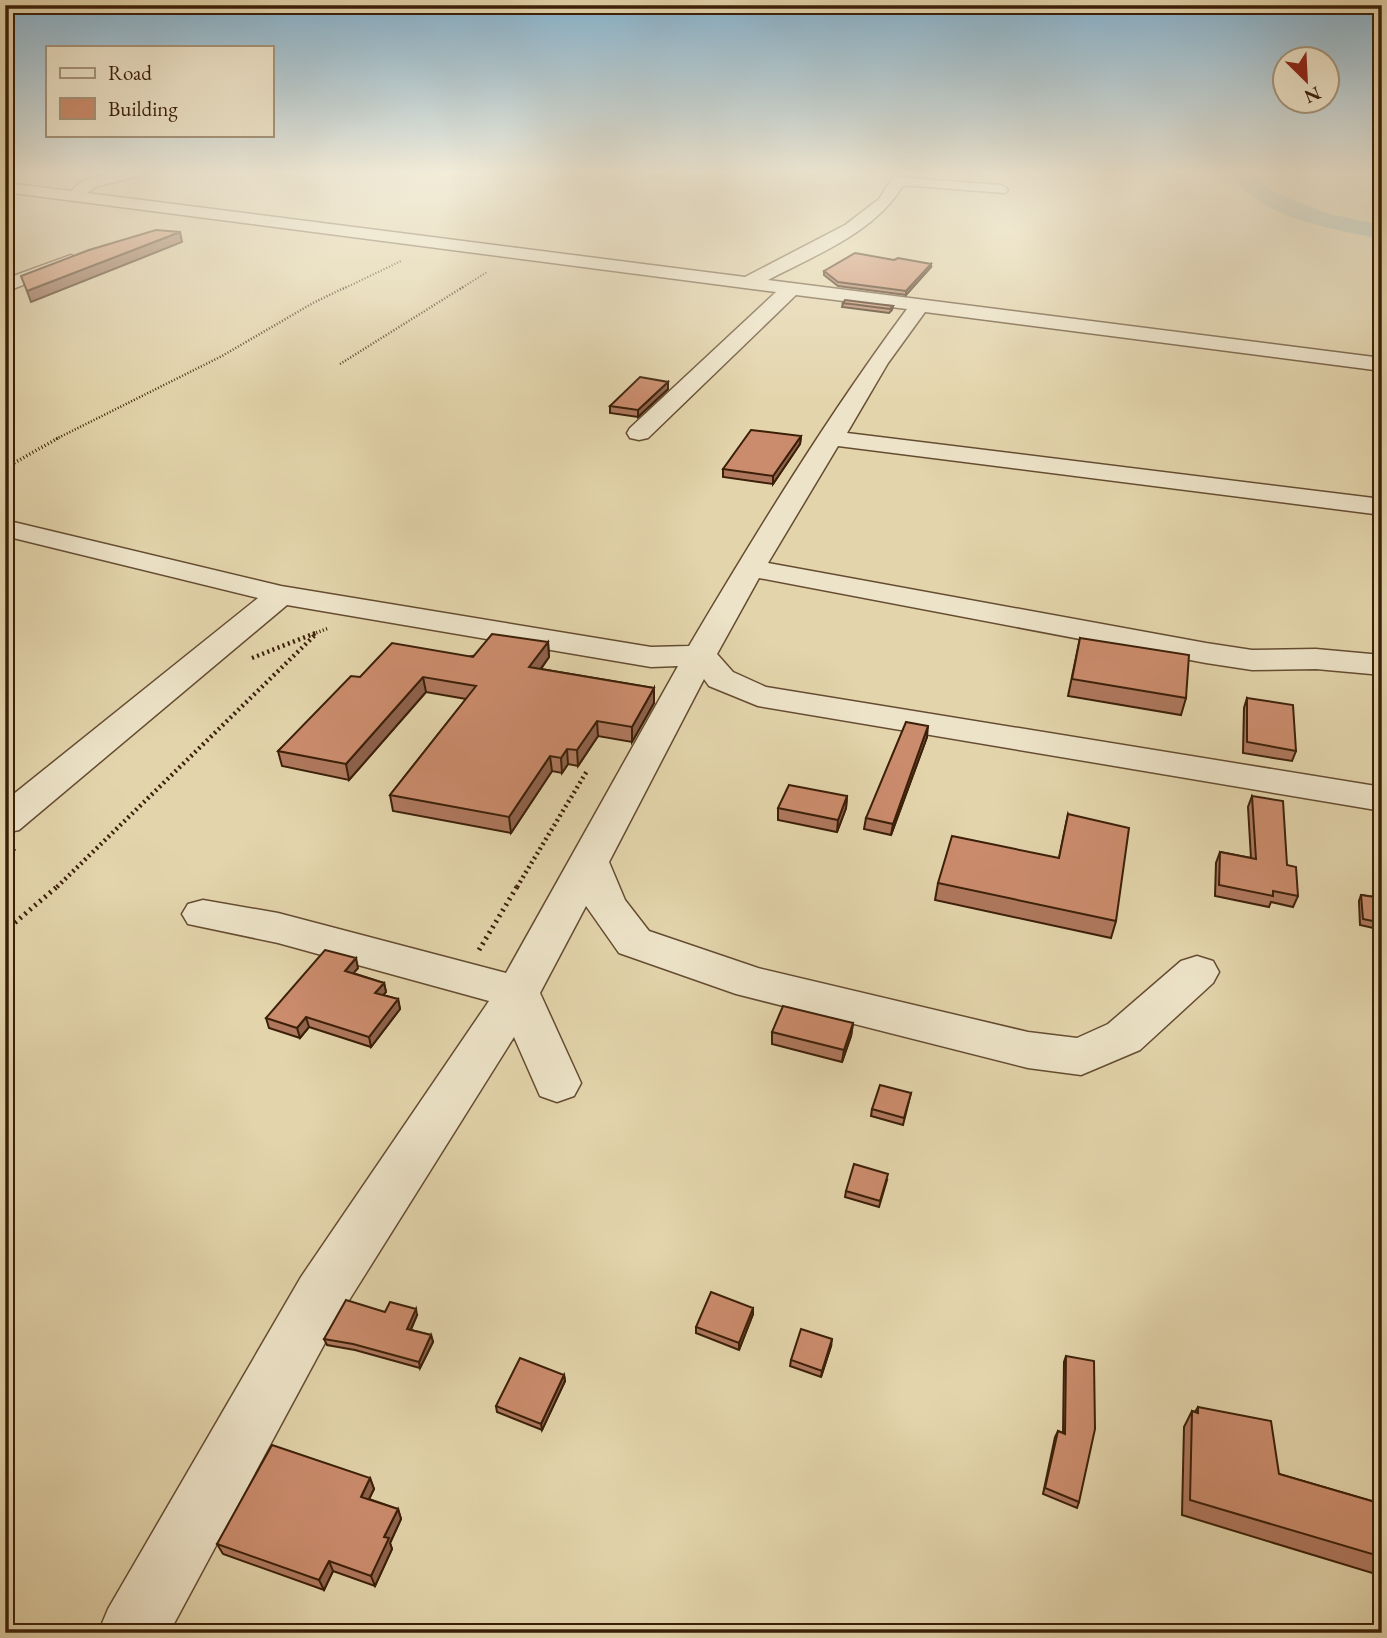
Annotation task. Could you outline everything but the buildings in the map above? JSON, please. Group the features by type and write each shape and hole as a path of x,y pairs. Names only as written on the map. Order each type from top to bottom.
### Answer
{"street":[{"path":"477,248 1382,365"},
{"path":"748,283 814,248"},
{"path":"5,286 85,254"},
{"path":"639,433 792,289"},
{"path":"132,1633 321,1295 519,993 699,655 750,568 878,363 919,306"},
{"path":"831,438 1382,507"},
{"path":"5,528 281,595 458,628 651,657 699,655 721,679 758,696 1382,799"},
{"path":"750,568 1206,653 1252,660 1316,659 1382,665"},
{"path":"5,821 281,595"},
{"path":"589,862 606,905 634,942 752,983 1028,1050 1081,1057 1092,1052 1124,1037 1197,972"},
{"path":"203,914 278,928 519,993"},
{"path":"519,993 557,1083"}],"path":[{"path":"5,468 37,449 222,356 257,334 411,254"},
{"path":"340,363 487,272 486,267"},
{"path":"5,931 74,872 97,845 316,634"},
{"path":"462,977 587,771"}]}
